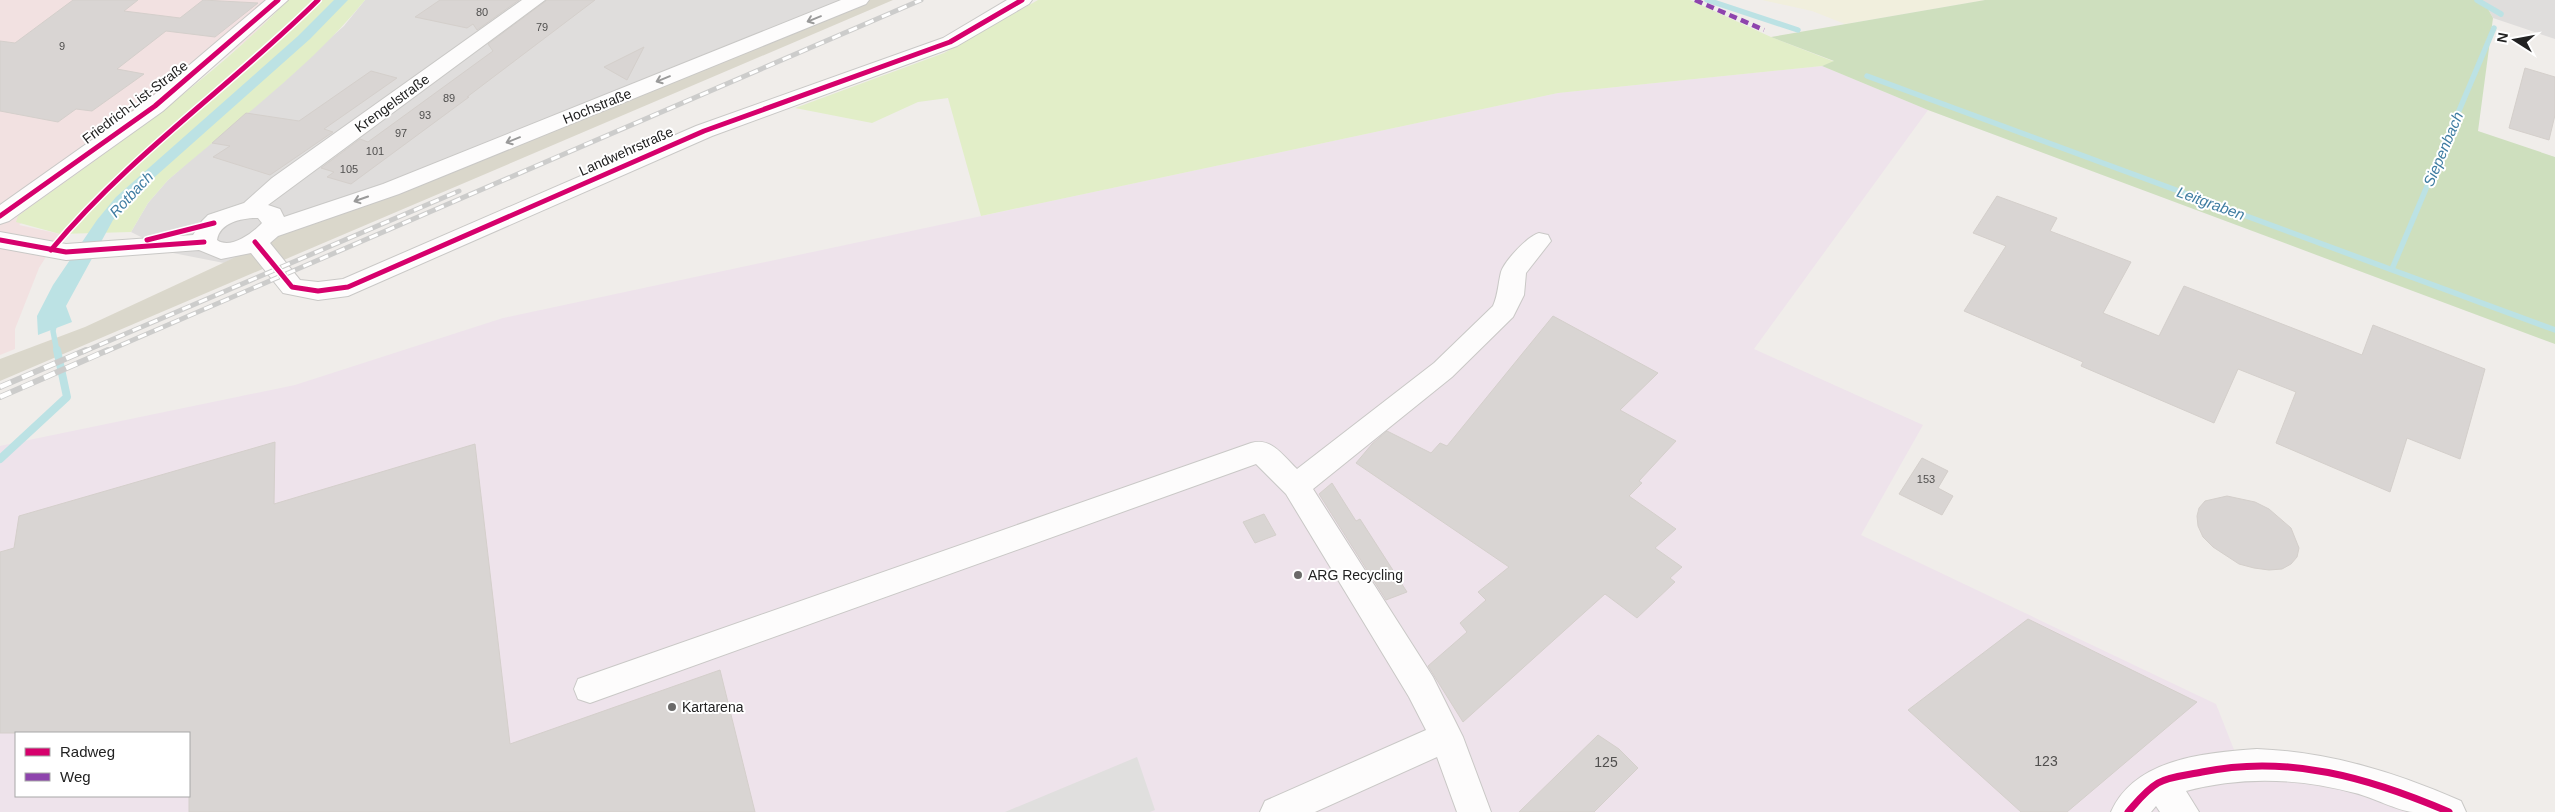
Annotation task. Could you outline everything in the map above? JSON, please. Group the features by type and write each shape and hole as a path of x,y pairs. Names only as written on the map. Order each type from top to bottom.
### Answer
{"street":[{"name":"Friedrich-List-Straße","path":"0,216 155,106 278,0"},
{"name":"Krengelstraße","path":"262,224 259,200 280,182 535,0"},
{"name":"Hochstraße","path":"262,224 333,208 400,185 859,0"},
{"name":"Landwehrstraße","path":"262,224 292,287 318,292 348,287 704,131 950,42 1022,0"},
{"path":"0,240 66,252 116,248 209,232 232,214 262,224 234,249 214,249 209,232"},
{"path":"1296,486 1443,370 1504,311 1511,294 1514,271 1539,241"},
{"path":"590,689 1261,451 1296,486 1421,687 1446,738 1474,812"},
{"path":"1278,812 1446,738"},
{"path":"2128,812 2158,783 2211,768 2271,763 2309,767 2354,777 2419,798 2449,812"},
{"path":"2158,783 2182,812"}],"shaded area":[{"path":"0,0 288,0 248,39 19,225 60,234 39,268 15,329 15,349 0,355"},
{"path":"365,0 877,0 289,230 224,263 173,253 131,232 148,203 168,180 344,26"},
{"path":"859,0 893,0 0,381 0,359 85,327 223,263 333,209"},
{"path":"1762,0 1985,0 1845,24 1812,11"},
{"path":"2483,0 2555,0 2555,39 2493,18"},
{"path":"1822,66 1928,110 1754,349 1923,425 1861,535 2216,704 2242,770 2271,770 2437,812 0,812 0,446 295,385 503,318 1558,93"},
{"path":"1137,757 1155,810 1150,812 1005,812"}],"green space":[{"path":"288,0 365,0 297,71 168,180 148,203 131,232 60,234 16,222 18,216 192,87"},
{"path":"1038,0 1690,0 1771,37 1835,62 1822,66 1558,93 981,216 948,98 918,102 872,123 795,108 944,53"},
{"path":"1985,0 2483,0 2493,18 2478,131 2555,157 2555,344 1928,110 1822,66 1834,61 1771,37"}],"water":[{"path":"334,0 348,0 310,39 139,191 113,220 66,306 72,322 38,335 37,316 53,285 97,220 116,197 298,36"}],"building":[{"path":"73,0 138,0 124,11 180,18 203,0 258,3 215,37 166,31 117,69 144,74 92,111 76,109 58,122 0,111 0,41 15,43"},
{"path":"440,0 519,0 477,30 473,24 467,28 415,17"},
{"path":"547,0 595,0 467,97 469,97 351,184 327,177 334,172 321,168 360,139 368,142 493,51 488,44"},
{"path":"644,47 627,80 604,67"},
{"path":"2525,68 2555,77 2555,115 2549,140 2509,128"},
{"path":"371,71 397,78 324,129 333,132 270,175 213,157 230,146 212,143 246,113 299,121"},
{"path":"1997,196 2057,218 2050,231 2131,262 2103,313 2159,336 2184,286 2362,355 2373,325 2485,369 2460,459 2407,438 2390,492 2276,443 2296,392 2238,369 2214,423 2081,366 2083,362 1964,311 2006,246 1973,233"},
{"path":"1553,316 1658,373 1620,410 1676,441 1639,481 1642,483 1629,496 1676,529 1655,548 1682,567 1670,578 1675,582 1637,618 1605,594 1463,722 1428,666 1467,632 1460,623 1486,600 1478,592 1509,567 1356,463 1372,444 1387,431 1431,453 1440,443 1447,446"},
{"path":"275,442 274,504 475,444 510,744 720,670 755,812 189,812 190,732 0,733 0,552 14,548 19,516"},
{"path":"1922,458 1948,471 1938,488 1953,496 1942,515 1899,494"},
{"path":"1332,483 1356,521 1360,519 1407,592 1386,600 1319,494"},
{"path":"2227,496 2255,502 2269,509 2291,528 2299,548 2297,557 2291,564 2282,569 2269,570 2239,564 2213,547 2203,537 2198,526 2197,516 2199,508 2205,501"},
{"path":"1264,514 1276,535 1255,543 1243,522"},
{"path":"2028,619 2197,702 2067,812 2021,812 1908,710"},
{"path":"1598,735 1619,749 1638,768 1594,812 1519,812"}],"waterway":[{"name":"Leitgraben","path":"1707,0 1798,30"},
{"name":"Siepenbach","path":"2477,0 2501,14"},
{"name":"Siepenbach","path":"2392,269 2494,28"},
{"name":"Leitgraben","path":"1867,76 2555,330"},
{"name":"Rotbach","path":"55,322 53,331 57,352"},
{"name":"Rotbach","path":"0,459 67,397 57,350"}],"railway":[{"path":"105,352 921,0"},
{"path":"83,352 459,191"},
{"path":"0,387 86,350"},
{"path":"0,397 108,350"}],"marked path":[{"path":"1695,0 1764,30"}],"cycle path":[{"path":"0,216 155,106 278,0"},
{"path":"51,250 81,214 146,151 251,62 318,0"},
{"path":"255,242 292,287 318,291 348,287 704,131 950,42 1022,0"},
{"path":"147,240 214,223"},
{"path":"0,240 66,252 204,242"},
{"path":"2128,812 2150,789 2162,781 2224,767 2257,765 2323,770 2355,777 2387,787 2449,812"}],"place":[{"name":"ARG Recycling","path":"1298,575"},
{"name":"Kartarena","path":"672,707"}]}
